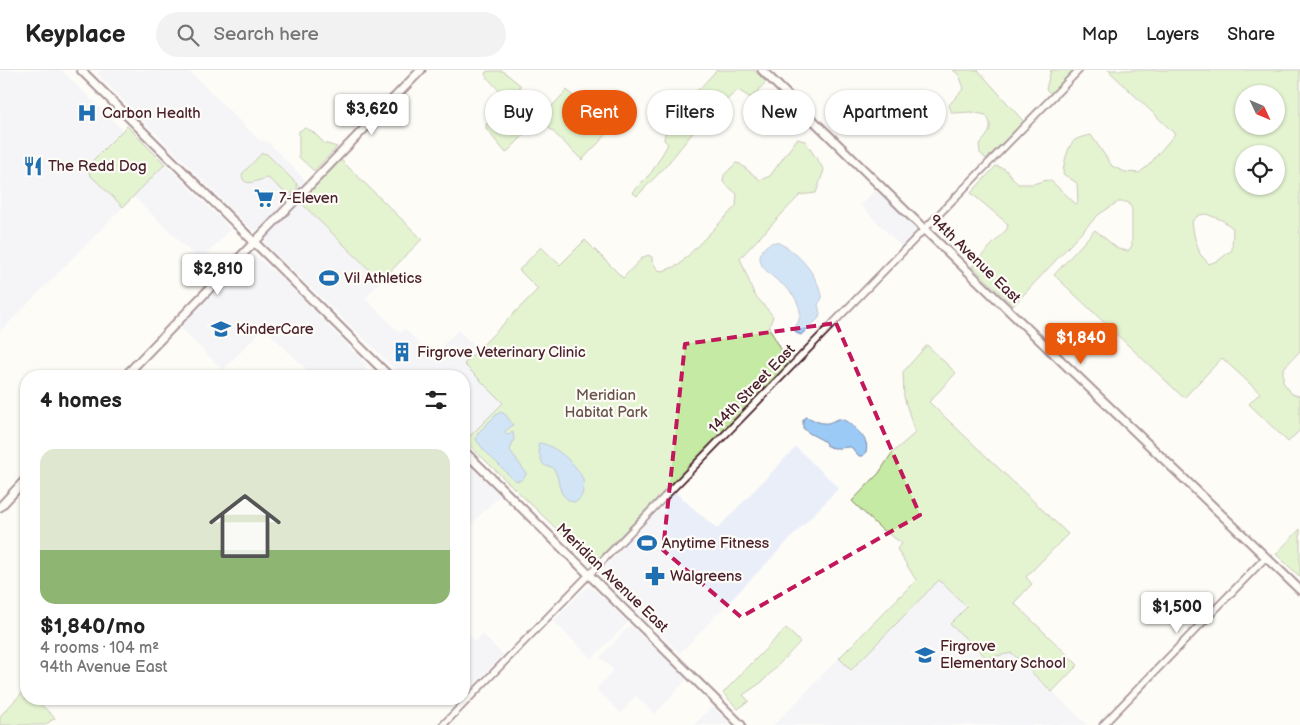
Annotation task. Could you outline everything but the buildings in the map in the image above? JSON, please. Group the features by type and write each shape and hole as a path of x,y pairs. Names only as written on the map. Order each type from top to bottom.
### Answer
{"main road":[{"path":"81,70 383,370"},
{"path":"131,370 421,70"},
{"name":"94th Avenue East","path":"762,70 924,230 1300,590"},
{"name":"Meridian Avenue East","path":"470,457 741,725"},
{"path":"0,507 20,485"}],"street":[{"name":"144th Street East","path":"470,697 1079,70"},
{"path":"1103,725 1266,557"},
{"name":"144th Street East","path":"443,725 462,705"}],"highlighted area":[{"path":"836,323 920,515 741,617 663,550 685,344"}],"shaded area":[{"path":"0,70 61,70 123,130 90,163 88,170 90,175 123,207 0,332"},
{"path":"101,70 188,70 259,140 268,142 308,183 280,207 261,228 253,231 97,74"},
{"path":"165,164 230,230 200,261 133,196"},
{"path":"878,187 919,228 919,231 903,248 860,205"},
{"path":"300,202 381,281 365,298 400,333 405,329 432,356 458,330 478,349 464,364 470,370 395,370 266,245 265,238"},
{"path":"252,255 255,255 277,273 366,364 365,370 305,370 264,328 223,370 180,328"},
{"path":"470,370 503,403 470,436"},
{"path":"796,447 839,488 680,653 600,577 602,570 675,492 717,529"},
{"path":"470,465 500,495 470,526"},
{"name":"Firgrove Elementary School","path":"939,580 967,607 951,623 1012,652 1087,725 774,725 839,658 851,670"},
{"path":"590,586 628,622 592,659 553,621"},
{"path":"630,625 686,678 655,714 636,696 621,713 596,689 614,670 600,657"},
{"path":"482,634 503,655 470,689 470,636 475,641"},
{"path":"712,706 731,725 694,725"}],"green space":[{"path":"717,70 754,70 766,82 758,90 743,90 743,93 738,90 733,94 733,90 698,90"},
{"path":"953,70 978,70 1024,122 986,159 980,153 979,145 989,131 989,120 986,115 971,112 952,113 949,105 964,88 959,75"},
{"path":"1051,70 1075,70 1051,94 1046,89"},
{"path":"1108,70 1300,70 1300,351 1283,369 1283,382 1292,394 1300,396 1300,430 1288,442 1249,404 1260,393 1222,358 1184,398 1054,275 1095,230 1118,249 1128,251 1132,246 1132,209 1128,202 1118,202 1098,215 1013,306 972,266 1007,229 1008,224 971,193 996,166 1005,169 1018,184 1051,181 1076,204 1078,202 1077,183 1063,174 1068,150 1075,140 1091,135 1112,166 1125,172 1139,173 1148,166 1175,134","holes":["1206,214 1222,220 1233,228 1232,250 1219,260 1209,264 1200,254 1192,221 1199,215"]},
{"path":"503,71 520,85 520,90 498,90 486,76 486,72"},
{"path":"562,95 562,135 606,135 582,160 552,131 552,106"},
{"path":"127,126 165,164 123,207 90,175 88,170 90,163"},
{"path":"305,128 312,131 324,143 337,147 314,171 299,157 299,131"},
{"path":"491,135 524,135 506,153"},
{"path":"665,135 691,135 665,167 637,196 632,192 651,173 668,144 664,140"},
{"name":"Meridian Habitat Park","path":"797,139 805,141 824,170 816,193 800,195 740,258 754,294 773,316 769,328 789,363 593,563 470,446 470,436 503,403 464,364 538,289 519,270 541,247 560,265 585,240 623,278 642,258 648,255 652,257 652,261 658,270 663,271 679,265 736,206 737,194 723,182 724,175 736,163 760,180 770,176"},
{"path":"262,153 267,154 297,184 295,192 287,194 268,178 245,182 242,174"},
{"path":"341,160 422,239 381,281 300,202"},
{"path":"927,345 956,373 929,402 1068,534 1026,577 1032,584 1014,603 1078,665 1052,692 1012,653 987,658 950,624 967,607 939,580 851,670 839,658 916,580 897,549 902,543 881,529 852,501 879,473 892,453 915,433 904,397 903,372"},
{"path":"1300,529 1300,577 1276,554"},
{"path":"786,628 800,642 762,682 743,695 749,701 738,709 723,693"},
{"path":"20,695 20,705 41,705 55,718 45,725 0,725 0,716"}],"water":[{"path":"776,242 790,249 802,260 812,273 822,294 818,305 819,318 801,335 796,333 794,329 800,314 795,298 787,288 767,272 761,263 760,255 762,251 768,245"},
{"path":"501,412 506,415 513,425 504,432 507,435 513,432 514,439 510,450 526,473 520,481 514,480 476,440 478,433"},
{"path":"805,417 821,423 828,423 839,419 846,421 865,440 866,452 863,456 859,456 851,447 836,448 827,446 824,441 803,428"},
{"path":"540,443 566,457 581,474 583,480 582,494 575,502 563,495 557,475 552,467 544,465 538,446"}],"place":[{"name":"Carbon Health","path":"87,113"},
{"name":"The Redd Dog","path":"33,166"},
{"name":"7-Eleven","path":"264,198"},
{"name":"Vil Athletics","path":"329,278"},
{"name":"KinderCare","path":"221,329"},
{"name":"Firgrove Veterinary Clinic","path":"402,352"},
{"name":"Anytime Fitness","path":"647,543"},
{"name":"Walgreens","path":"655,576"},
{"name":"Firgrove Elementary School","path":"925,655"}]}
